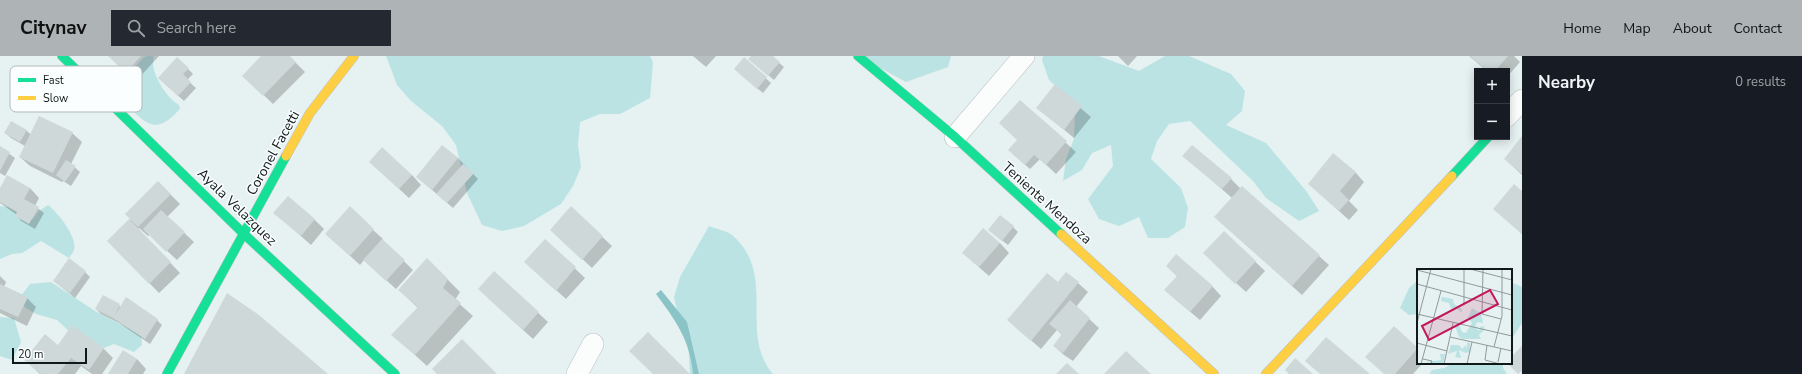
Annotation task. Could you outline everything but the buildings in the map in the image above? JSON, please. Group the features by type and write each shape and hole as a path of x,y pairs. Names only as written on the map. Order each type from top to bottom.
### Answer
{"street":[{"name":"Ayala Velazquez","path":"62,56 72,66"},
{"name":"Coronel Facetti","path":"167,374 245,235 310,113 354,56"},
{"name":"Teniente Mendoza","path":"858,56 955,137 1214,374"},
{"path":"955,137 1024,56"},
{"path":"1510,113 1522,100"},
{"name":"Ayala Velazquez","path":"119,112 245,235 395,374"},
{"path":"1266,374 1485,140"},
{"path":"577,374 593,344"}],"shaded area":[{"path":"153,56 154,70 159,82 170,98 179,105 180,109 168,120 157,125 147,122 135,112 142,112 142,66 136,66 143,58"},
{"path":"386,56 650,56 653,62 650,98 620,114 600,114 580,122 578,145 581,167 573,186 561,204 524,226 502,231 482,225 467,193 456,145 442,126 411,101 397,85"},
{"path":"858,56 951,56 948,67 906,82"},
{"path":"1043,56 1099,56 1139,71 1165,56 1189,56 1231,74 1245,91 1242,111 1226,125 1266,143 1307,192 1319,211 1299,221 1266,198 1253,181 1190,121 1169,124 1157,141 1151,159 1181,188 1188,208 1185,227 1168,238 1148,238 1139,217 1119,226 1099,219 1088,199 1113,166 1111,145 1092,153 1082,170 1063,181 1066,159 1074,139 1075,114 1065,95 1049,80 1042,60"},
{"path":"48,205 66,225 73,238 74,250 69,258 41,241 22,253 12,254 0,259 0,206 8,207 33,219 39,211"},
{"path":"709,226 732,235 746,251 753,268 756,286 758,341 763,358 773,374 690,374 688,339 679,319 674,297 680,277"},
{"path":"1417,281 1417,314 1409,315 1400,308 1409,288"},
{"path":"51,282 95,311 141,335 142,345 134,352 114,344 104,348 73,335 57,320 36,314 26,308 18,300 30,284"},
{"path":"1512,282 1522,287 1522,323 1512,338"},
{"path":"661,290 687,322 699,374 693,374 689,351 681,331 656,294"},
{"path":"0,317 14,318 21,342 12,360 0,356"},
{"path":"1451,364 1503,364 1503,368 1507,374 1429,374 1432,370 1444,368"}],"traffic: fast":[{"path":"62,56 72,66"},
{"path":"858,56 955,137 1061,234"},
{"path":"119,112 245,235 395,374"},
{"path":"1452,176 1485,140"},
{"path":"167,374 286,156"}],"traffic: slow":[{"path":"286,156 310,113 354,56"},
{"path":"1266,374 1452,176"},
{"path":"1061,234 1214,374"}]}
